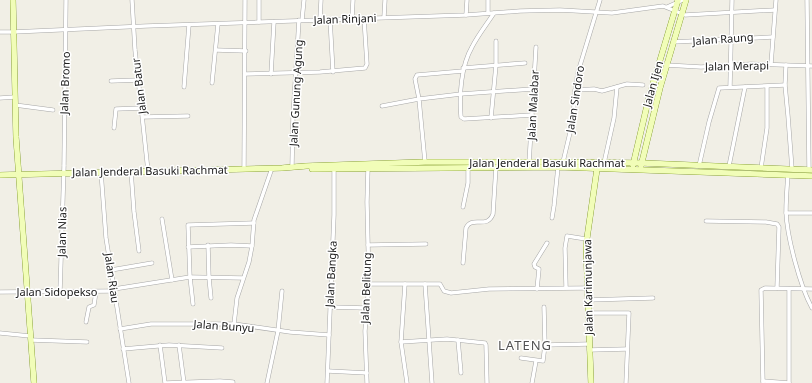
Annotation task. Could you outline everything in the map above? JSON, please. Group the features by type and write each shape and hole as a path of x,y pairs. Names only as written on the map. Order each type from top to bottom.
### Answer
{"main road":[{"path":"13,0 15,104 34,383"},
{"name":"Jalan Ijen","path":"641,166 650,124 685,0"},
{"name":"Jalan Ijen","path":"633,166 649,97 678,1"},
{"name":"Jalan Jenderal Basuki Rachmat","path":"282,168 290,170 425,162 496,167 558,167 597,169 633,166 729,166 811,170"},
{"name":"Jalan Jenderal Basuki Rachmat","path":"0,174 282,168 292,166 368,168 468,167 476,165 563,162 604,163 633,166"},
{"name":"Jalan Jenderal Basuki Rachmat","path":"641,166 812,176"},
{"name":"Jalan Karimunjawa","path":"591,383 586,239 597,169"}],"street":[{"name":"Jalan Bromo","path":"64,173 64,114 67,30 66,0"},
{"name":"Jalan Batur","path":"132,0 133,27 148,171"},
{"path":"244,169 246,51 245,0"},
{"path":"259,0 259,22"},
{"name":"Jalan Gunung Agung","path":"292,166 296,73 304,0"},
{"path":"320,20 321,0"},
{"path":"352,18 353,0"},
{"path":"384,17 385,0"},
{"path":"466,15 467,0"},
{"path":"488,0 488,14"},
{"name":"Jalan Sindoro","path":"563,162 573,120 575,90 582,60 600,0"},
{"path":"664,0 665,7 682,15 775,10"},
{"name":"Jalan Rinjani","path":"0,32 466,15 560,10 612,13 665,7 678,1 685,0"},
{"path":"730,87 732,0"},
{"path":"771,64 776,0"},
{"path":"807,0 807,66 811,170"},
{"path":"494,13 471,48 463,69 460,116 462,118 492,118 532,115"},
{"path":"245,74 334,72 367,67 364,18"},
{"path":"330,19 334,72"},
{"path":"270,74 274,22"},
{"path":"184,87 189,24"},
{"path":"212,83 218,24"},
{"name":"Jalan Raung","path":"673,42 773,36"},
{"path":"492,118 496,65 496,41"},
{"name":"Jalan Malabar","path":"529,163 536,47"},
{"path":"216,50 246,51"},
{"path":"425,162 415,79 417,75 496,65 525,63"},
{"name":"Jalan Merapi","path":"666,65 701,67 771,64 812,66"},
{"path":"786,65 785,86 792,169"},
{"path":"111,81 139,80"},
{"path":"575,90 594,89 602,91 627,84 643,86"},
{"path":"699,166 708,122 721,87 785,86"},
{"path":"729,166 745,87"},
{"path":"761,168 767,128 767,87"},
{"path":"604,163 614,118 617,88"},
{"path":"382,106 418,99 461,94 533,89"},
{"path":"0,98 15,97"},
{"path":"15,104 53,110"},
{"path":"114,128 116,109 142,108"},
{"path":"143,117 188,116"},
{"name":"Jalan Bangka","path":"327,383 334,215 334,167"},
{"path":"463,207 468,183 468,167"},
{"path":"463,263 467,225 469,223 485,223 492,218 496,167"},
{"path":"552,218 558,167"},
{"path":"234,324 236,303 249,262 254,223 272,168"},
{"name":"Jalan Belitung","path":"368,168 366,202 369,284 365,331 368,383"},
{"path":"131,171 133,207 139,251"},
{"name":"Jalan Riau","path":"101,172 103,216 122,349 129,383"},
{"name":"Jalan Nias","path":"60,292 64,173"},
{"path":"788,175 786,212 789,236 804,288 812,308"},
{"path":"786,212 812,213"},
{"path":"162,219 172,280"},
{"path":"706,221 766,222 777,224 777,288"},
{"path":"193,304 188,247 188,225 254,223"},
{"path":"566,288 565,248 567,236 586,239"},
{"path":"537,289 539,269 535,267 534,264 547,243"},
{"path":"368,245 426,244"},
{"path":"188,247 208,245 252,246"},
{"path":"208,245 211,298"},
{"path":"111,270 152,263"},
{"name":"Jalan Sidopekso","path":"0,292 96,292 190,277 243,278"},
{"path":"369,284 441,284 443,290 449,293 489,289 587,288"},
{"path":"405,284 401,342 407,383"},
{"path":"425,284 432,383"},
{"path":"789,289 789,383 763,382 761,290 766,288 812,288"},
{"path":"267,383 278,331 282,291"},
{"path":"86,322 89,307 94,306 96,292"},
{"path":"588,300 653,298"},
{"path":"330,307 366,308"},
{"path":"521,358 536,361 544,360 544,307"},
{"path":"588,313 628,312 626,383"},
{"name":"Jalan Bunyu","path":"120,329 151,324 234,324 278,331 329,335"},
{"path":"0,333 31,338 87,342"},
{"path":"401,342 458,340 486,344 487,383"},
{"path":"458,340 461,373"},
{"path":"122,349 160,345 222,348"},
{"path":"160,345 166,383 234,382"},
{"path":"178,345 184,382"},
{"path":"545,345 627,349"},
{"path":"532,383 536,361"},
{"path":"328,371 367,373"}],"district":[{"name":"LATENG","path":"525,345"}]}
